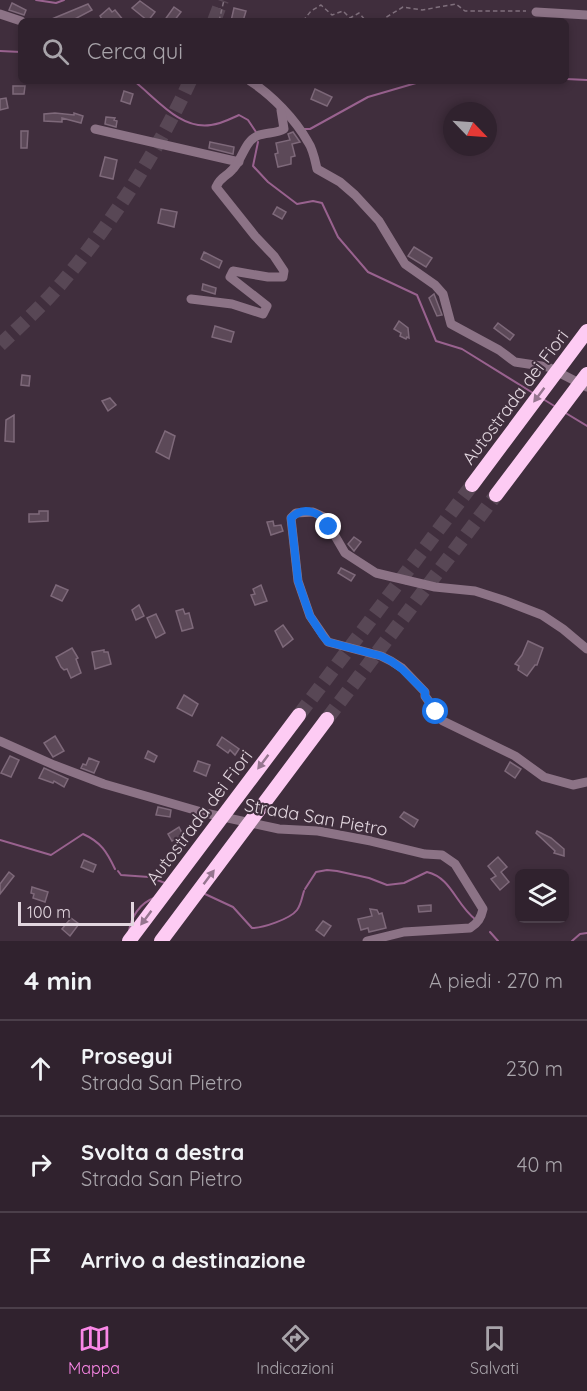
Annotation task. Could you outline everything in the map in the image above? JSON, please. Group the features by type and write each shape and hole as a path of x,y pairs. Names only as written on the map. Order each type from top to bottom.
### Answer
{"highway":[{"name":"Autostrada dei Fiori","path":"472,485 587,331"},
{"path":"496,495 587,374"},
{"name":"Autostrada dei Fiori","path":"129,941 299,715"},
{"path":"161,941 327,719"}],"street":[{"path":"536,12 587,15"},
{"path":"0,14 18,20"},
{"path":"253,84 280,107 310,143 317,168 340,182 355,195 380,221 389,241 405,264 435,285 443,294 451,324 499,350 514,362 548,367 587,387"},
{"path":"191,299 232,304 262,314 267,306 230,278 233,271 283,277 284,271 274,256 216,187 220,178 231,172 239,162 249,142 257,136 284,129 280,107"},
{"path":"95,129 239,162"},
{"path":"587,649 542,615 503,600 476,591 435,587 376,573 345,553 324,517 313,512 296,513 291,518 298,581 310,616 328,642 381,656 391,661 409,674 425,692 425,696 443,721 515,756 544,777 573,785 587,782"},
{"name":"Strada San Pietro","path":"0,741 104,784 205,813 279,829 318,831 425,854 442,855 455,864 483,909 482,917 477,924 470,927 405,932 367,941"}],"path":[{"path":"220,18 224,0"},
{"path":"385,18 403,7 422,10 456,4 465,11 536,12"},
{"path":"305,18 321,5 332,15 343,11 350,18 359,13 363,18"}],"building":[{"path":"140,1 155,12 150,18 144,18 132,8"},
{"path":"12,3 26,10 24,15 9,10"},
{"path":"88,4 92,10 77,18 54,18"},
{"path":"174,7 181,12 176,18 166,18"},
{"path":"109,8 112,12 115,10 122,18 101,18 100,16"},
{"path":"214,8 220,9 218,18 212,18"},
{"path":"234,8 246,11 244,18 232,18"},
{"path":"13,86 25,86 24,94 13,94"},
{"path":"315,89 332,97 327,106 311,99"},
{"path":"124,91 133,94 130,104 121,101"},
{"path":"6,98 8,108 0,110 0,99"},
{"path":"74,113 83,116 81,123 62,118 62,122 44,121 44,114 74,115"},
{"path":"106,117 115,118 116,127 105,124"},
{"path":"21,131 28,131 27,148 21,148"},
{"path":"293,132 300,142 292,144 295,156 291,157 291,164 278,167 275,154 278,153 276,143 290,140 288,134"},
{"path":"210,142 234,147 233,154 209,148"},
{"path":"105,157 117,160 113,179 100,176"},
{"path":"277,207 286,212 282,219 273,214"},
{"path":"161,209 177,212 174,227 158,223"},
{"path":"414,247 432,258 426,267 408,256"},
{"path":"204,252 222,261 219,268 201,259"},
{"path":"203,284 216,288 215,294 202,290"},
{"path":"434,294 442,315 437,316 429,298"},
{"path":"399,321 408,328 409,338 400,336 401,333 394,329"},
{"path":"498,323 514,335 510,340 494,328"},
{"path":"215,326 234,332 231,342 212,337"},
{"path":"22,375 30,376 29,386 21,385"},
{"path":"110,398 116,405 108,411 102,401"},
{"path":"14,415 14,442 5,441 6,420"},
{"path":"165,431 175,436 169,459 156,452"},
{"path":"39,511 48,511 48,521 29,522 29,514 39,514"},
{"path":"273,521 274,526 281,525 283,531 271,535 267,522"},
{"path":"354,537 361,542 354,551 348,544"},
{"path":"341,568 355,575 351,581 338,573"},
{"path":"56,585 68,590 62,601 51,596"},
{"path":"261,585 267,601 255,605 251,595 255,594 253,589"},
{"path":"139,605 144,616 136,620 132,610"},
{"path":"183,609 185,614 189,613 193,628 182,631 176,611"},
{"path":"156,614 165,633 156,638 147,618"},
{"path":"283,625 293,639 283,647 275,631"},
{"path":"528,641 543,648 537,665 527,676 518,670 519,666 515,664"},
{"path":"72,648 78,658 76,659 81,673 71,678 67,669 64,670 61,667 56,657"},
{"path":"104,650 108,652 111,664 95,669 92,652"},
{"path":"184,695 198,704 192,716 177,708"},
{"path":"55,736 64,751 53,757 44,743"},
{"path":"222,737 239,749 235,755 230,750 228,753 217,745"},
{"path":"148,751 157,756 154,762 145,758"},
{"path":"10,756 19,760 11,777 1,773"},
{"path":"89,758 99,762 94,773 81,768 83,764 86,765"},
{"path":"198,761 210,765 206,776 194,771"},
{"path":"510,762 521,769 515,778 505,771"},
{"path":"44,768 68,779 64,787 54,781 53,783 39,778"},
{"path":"158,807 171,810 170,817 156,815"},
{"path":"404,812 418,820 414,827 400,817"},
{"path":"359,821 373,825 371,833 357,829"},
{"path":"179,827 183,835 172,841 168,834"},
{"path":"537,831 551,838 564,849 564,856 554,853 555,851 536,833"},
{"path":"498,857 507,867 501,872 509,882 500,890 491,879 496,876 488,866"},
{"path":"84,860 96,865 93,872 81,867"},
{"path":"9,872 14,876 0,894 0,884"},
{"path":"32,887 48,892 45,902 33,898"},
{"path":"431,905 431,911 419,912 418,906"},
{"path":"370,909 377,910 379,914 382,913 386,928 369,932 368,928 361,930 358,919 372,916"},
{"path":"71,918 79,924 70,936 62,929"},
{"path":"323,921 331,926 324,936 316,930"}],"waterway":[{"path":"36,0 56,3 64,0"},
{"path":"0,51 18,52"},
{"path":"569,79 587,80"},
{"path":"138,84 169,111 189,123 215,124 239,115 248,120 256,132"},
{"path":"304,129 310,129 368,97 413,84"},
{"path":"258,142 253,166 268,182 297,204 313,201 322,203 338,237 368,272 417,295 436,341 462,349 533,393"},
{"path":"543,399 556,407"},
{"path":"564,412 587,426"},
{"path":"0,840 51,855 83,834 103,848 115,869"},
{"path":"305,889 316,872 327,870 369,878 387,885 404,883 427,872 442,880 476,920"},
{"path":"118,871 121,875 149,877 165,883"},
{"path":"205,894 233,907 252,928 289,917 300,906 304,891"},
{"path":"129,931 137,911 144,903 154,898"},
{"path":"490,932 498,941"},
{"path":"572,941 580,934 587,933"}],"tunnel":[{"path":"215,18 222,0"},
{"path":"0,345 52,294 97,238 147,162 189,84"},
{"path":"299,715 472,485"},
{"path":"327,719 496,495"}],"route":[{"path":"329,527 324,517 313,512 296,513 291,518 291,537 298,581 310,616 328,642 381,656 402,669 425,692 425,696 436,712"}]}
